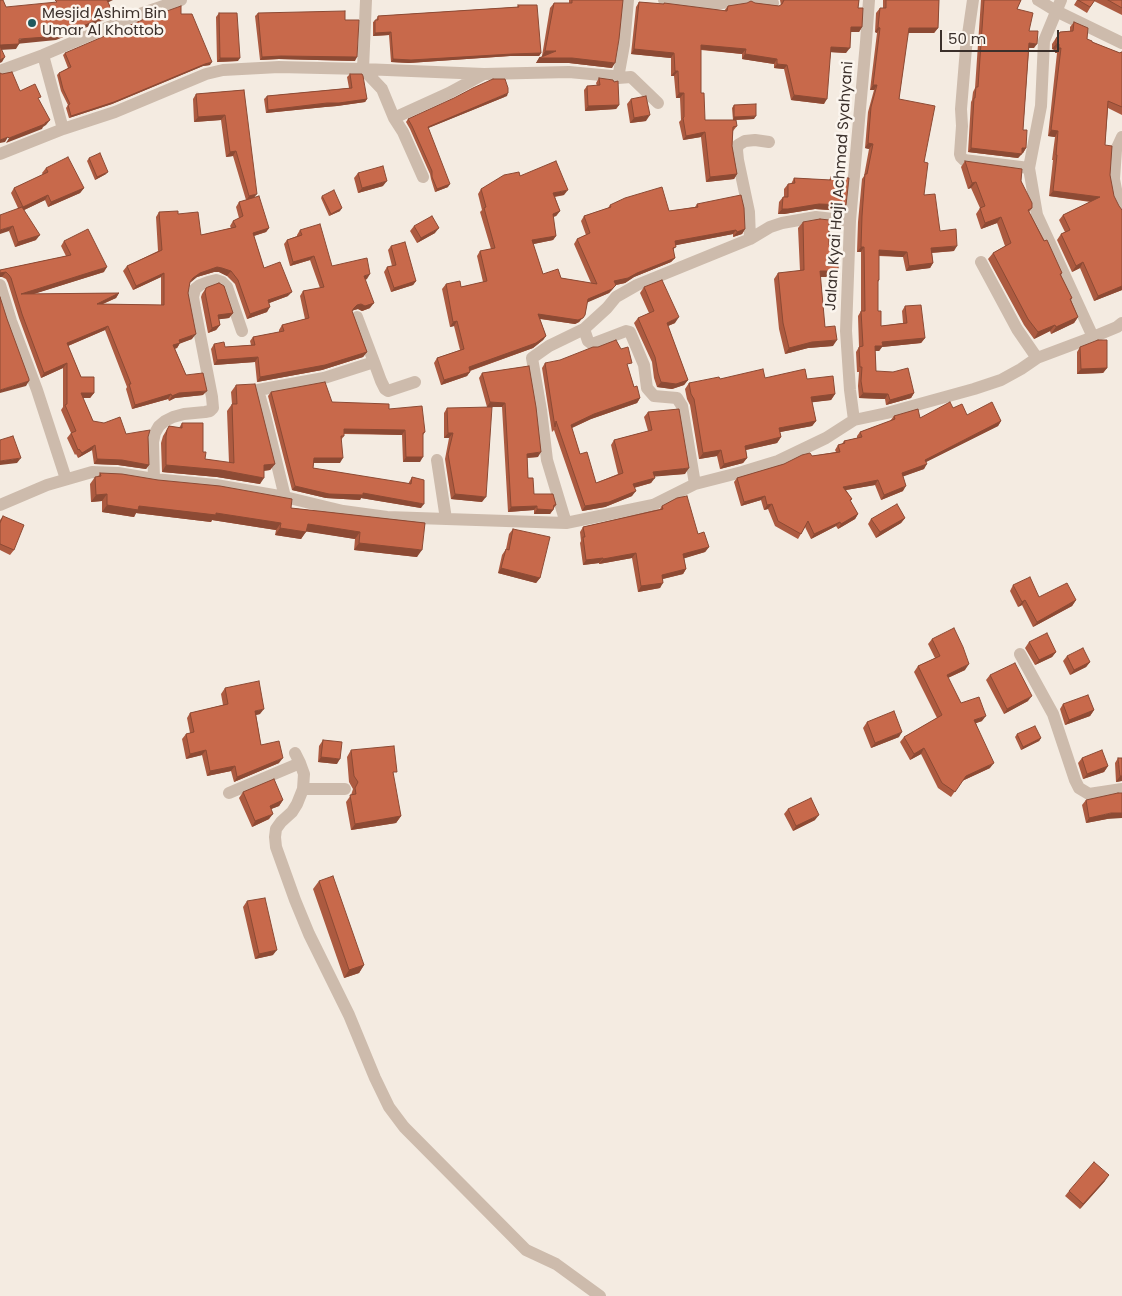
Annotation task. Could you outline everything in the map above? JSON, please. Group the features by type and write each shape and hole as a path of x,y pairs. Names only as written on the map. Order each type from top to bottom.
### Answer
{"street":[{"path":"0,71 138,15 181,0"},
{"path":"366,0 363,69 382,88 394,118 403,132 423,177"},
{"path":"618,78 624,45 628,0"},
{"path":"664,0 681,3 742,0"},
{"path":"753,0 773,2"},
{"name":"Jalan Kyai Haji Achmad Syahyani","path":"854,420 846,331 850,221 869,0"},
{"path":"973,0 966,48 960,154 964,160 1028,168"},
{"path":"1038,0 1059,6 1122,43"},
{"path":"1059,6 1044,41 1041,106 1028,168 1037,214 1093,337"},
{"path":"43,55 63,130"},
{"path":"0,154 115,112 206,74 223,70 279,67 484,74 569,72 618,78 631,77 658,103"},
{"path":"394,118 449,93 484,74"},
{"path":"1122,138 1116,150 1114,179 1118,200 1122,208"},
{"path":"750,239 749,212 737,150 738,145 744,141 769,142"},
{"path":"566,523 547,460 539,394 532,358 549,346 584,329 616,297 637,285 750,239 770,226 816,217 850,221"},
{"path":"981,262 1017,329 1036,358"},
{"path":"154,479 153,442 159,426 173,417 210,411 212,408 212,397 193,297 195,289 208,282 216,280 222,282 226,287 242,331"},
{"path":"0,285 66,479"},
{"path":"358,317 380,381 385,389 388,391 415,382"},
{"path":"0,505 47,485 92,472 118,473 154,479 216,485 285,497 343,511 378,516 566,523 653,505 695,484 778,461 826,438 854,420 887,413 1001,380 1036,358 1117,327 1122,322"},
{"path":"584,329 588,341 592,344 626,331 630,332 644,365 647,388 654,396 677,398 682,406 695,484"},
{"path":"285,497 258,390 324,378 374,362"},
{"path":"437,460 446,519"},
{"path":"1020,654 1053,714 1079,788 1089,794 1122,789"},
{"path":"229,793 298,758 304,774 303,789 298,804 276,829 276,847 295,900 349,1014 389,1107 404,1127 526,1250 556,1264 600,1296"},
{"path":"303,789 345,789"}],"building":[{"path":"0,0 3,0 6,7 57,2 55,0 107,0 113,13 60,36 19,39 19,44 0,45"},
{"path":"572,0 623,0 615,63 572,58 539,58 556,51 545,51 554,3 572,3"},
{"path":"784,0 859,0 858,8 863,8 862,27 851,27 850,48 831,47 827,99 794,95 787,65 777,64 777,59 745,54 746,49 701,45 701,93 704,93 705,120 736,120 737,126 733,127 732,146 737,174 710,177 705,132 686,136 683,118 684,93 679,93 678,71 675,71 674,53 634,49 639,2 664,3 727,11 728,6 751,1 779,6"},
{"path":"886,0 939,0 938,28 909,28 899,99 935,106 924,162 928,163 924,195 935,194 940,231 956,229 957,246 931,248 933,263 909,266 907,252 879,250 878,311 881,311 881,326 907,323 905,306 921,305 925,338 882,342 883,346 875,346 876,371 893,372 908,368 914,393 890,400 888,394 863,393 859,347 863,346 861,311 865,311 864,247 861,247 865,174 867,174 873,144 868,143 871,107 877,85 873,85 880,28 878,27 880,8 886,8"},
{"path":"984,0 1021,0 1017,9 1033,13 1029,31 1038,31 1037,44 1029,43 1023,130 1027,130 1026,148 1022,148 1022,154 971,148 974,98 976,87 978,87"},
{"path":"1078,0 1095,0 1090,7"},
{"path":"1108,0 1122,0 1122,8"},
{"path":"518,5 537,5 541,53 411,60 393,59 391,32 375,33 375,20 378,20 378,16 519,7"},
{"path":"181,6 181,14 192,14 212,62 114,102 71,116 68,105 70,104 63,89 59,73 71,67 65,53 142,20"},
{"path":"345,11 345,20 359,20 357,57 262,57 258,13"},
{"path":"219,13 237,13 240,58 220,58"},
{"path":"1074,22 1088,28 1087,39 1120,53 1122,52 1122,107 1108,101 1105,145 1112,146 1110,175 1114,196 1122,210 1122,286 1098,296 1083,262 1076,266 1061,234 1070,230 1063,215 1100,197 1053,191 1058,131 1051,130 1061,48 1059,48 1059,44 1056,44 1056,39 1060,32 1073,31"},
{"path":"0,46 5,57 0,60"},
{"path":"12,72 20,91 35,84 41,97 38,98 50,120 45,124 0,140 0,73"},
{"path":"350,74 362,74 367,99 268,110 267,96 352,88"},
{"path":"599,78 613,80 614,82 618,81 619,105 588,106 587,86 600,85"},
{"path":"493,79 505,79 508,93 428,127 450,184 437,189 432,177 432,171 408,119"},
{"path":"244,90 257,194 249,196 236,151 230,152 225,115 198,117 196,94"},
{"path":"646,96 650,115 634,118 631,99"},
{"path":"756,104 756,116 734,117 734,105"},
{"path":"100,153 108,172 97,177 89,158"},
{"path":"68,157 84,188 51,202 48,195 23,207 14,188 48,172 46,168"},
{"path":"556,161 568,190 553,193 560,211 553,214 556,236 532,240 543,274 558,269 561,278 597,284 577,239 590,233 584,216 611,207 610,205 625,198 662,187 669,211 698,207 697,204 741,195 745,229 737,232 736,230 675,241 676,247 673,248 675,258 628,278 614,281 616,285 612,289 588,299 583,318 578,320 538,314 546,336 536,343 469,367 470,372 444,380 437,358 464,349 457,321 453,322 446,284 460,281 461,287 487,281 480,251 495,248 481,189 504,175 519,172 520,176"},
{"path":"965,161 1022,169 1021,181 1032,203 1032,208 1028,210 1044,241 1047,240 1062,273 1060,274 1072,298 1070,299 1078,317 1056,327 1055,325 1038,332 1028,319 993,253 1011,243 1001,217 985,223 980,208 985,206 976,182 972,183"},
{"path":"383,166 387,181 362,188 358,173"},
{"path":"831,177 849,178 846,205 819,204 782,209 783,197 788,197 788,184 795,183 794,178 831,180"},
{"path":"334,190 342,208 331,214 322,196"},
{"path":"259,196 269,228 253,233 264,268 280,262 292,292 268,300 270,307 250,314 238,280 231,271 217,267 200,273 193,278 190,282 188,293 196,334 179,340 180,343 173,345 186,375 203,373 207,391 179,393 172,396 171,394 135,405 129,384 131,384 108,326 67,343 81,377 94,377 94,393 81,393 93,421 104,423 120,417 126,434 150,430 148,437 149,465 122,460 97,459 95,445 82,453 78,450 71,433 76,431 65,405 67,404 67,363 44,373 11,278 6,272 0,273 0,270 71,255 64,241 88,229 107,267 21,294 119,293 97,304 164,305 164,273 136,286 127,266 162,250 159,212 178,211 178,214 198,212 201,235 236,227 233,221 243,216 239,202"},
{"path":"22,207 40,235 18,242 13,226 0,230 0,215"},
{"path":"432,216 439,228 421,238 414,226"},
{"path":"820,219 829,220 829,245 839,245 838,271 820,271 825,327 835,326 837,340 812,342 789,348 783,323 778,273 804,270 803,222"},
{"path":"320,224 332,266 367,258 370,274 364,276 374,303 365,306 357,305 352,311 367,352 325,365 260,377 258,357 217,360 214,344 224,342 225,347 255,345 253,337 284,331 282,325 309,318 303,291 324,287 314,256 293,262 287,240 302,235 300,230"},
{"path":"405,242 416,281 394,288 387,267 396,265 391,246"},
{"path":"662,280 679,317 667,323 688,380 676,384 661,382 655,357 638,318 654,311 644,287"},
{"path":"219,283 224,286 233,313 218,315 220,325 212,328 205,292 206,288"},
{"path":"0,297 29,381 0,390"},
{"path":"616,340 621,349 628,347 632,363 627,364 634,387 637,386 640,398 594,414 571,425 580,454 587,452 596,483 623,473 614,440 652,430 648,412 679,409 689,468 653,472 655,478 633,484 636,491 609,502 585,506 556,421 555,427 545,363 560,360"},
{"path":"1098,340 1107,340 1107,368 1081,369 1080,347"},
{"path":"529,366 541,452 527,454 528,478 533,478 534,494 553,494 556,505 554,505 553,510 537,509 537,506 511,507 505,403 490,402 482,373"},
{"path":"763,369 765,378 805,369 807,379 833,376 835,394 811,397 816,421 779,428 781,437 745,446 747,458 724,464 721,450 703,453 694,399 689,383 719,377 720,379"},
{"path":"325,382 332,402 389,404 389,409 422,406 425,432 423,433 423,457 406,457 405,430 344,429 344,436 341,436 343,458 314,458 313,468 411,484 412,477 424,480 424,504 363,493 363,495 329,494 295,486 271,392"},
{"path":"255,384 275,464 264,465 264,478 221,470 166,465 167,430 169,426 182,428 182,423 203,423 203,452 206,452 205,459 234,463 232,404 237,404 236,385"},
{"path":"950,402 953,408 962,404 967,415 992,402 1001,421 925,460 927,464 902,473 906,486 884,495 878,480 843,487 852,499 850,500 858,514 841,524 840,522 814,534 808,521 801,534 778,521 772,504 767,505 765,496 744,502 737,478 784,464 802,455 810,453 812,456 840,452 838,445 845,443 844,441 862,437 860,432 895,419 894,416 918,409 920,418"},
{"path":"492,407 486,497 455,494 448,454 453,433 448,433 447,408"},
{"path":"13,436 21,458 0,461 0,440"},
{"path":"100,473 220,486 292,499 291,508 425,523 422,550 359,543 360,532 308,524 306,532 280,528 281,523 216,513 216,515 139,506 138,510 107,505 107,494 96,495 95,477 101,476"},
{"path":"687,496 698,534 704,532 709,547 683,554 686,569 662,575 663,583 641,586 636,553 586,560 583,527 663,509 662,506 677,498"},
{"path":"897,504 905,518 880,532 871,519"},
{"path":"3,516 24,525 14,550 0,544 0,523"},
{"path":"513,529 550,537 540,578 501,568 506,549 509,550"},
{"path":"1030,577 1039,597 1067,583 1076,600 1037,622 1025,600 1022,602 1013,585"},
{"path":"954,628 969,664 947,675 961,703 979,697 986,716 974,720 994,763 966,776 955,792 942,783 924,748 914,754 904,737 942,715 918,666 940,656 932,639"},
{"path":"1047,633 1056,652 1039,660 1029,642"},
{"path":"1083,648 1090,662 1074,670 1067,656"},
{"path":"1015,663 1032,696 1007,709 990,675"},
{"path":"259,681 264,709 255,711 261,745 279,741 283,758 237,777 235,766 210,771 206,750 190,754 186,734 194,732 190,713 228,704 225,688"},
{"path":"1088,695 1094,710 1069,720 1063,704"},
{"path":"894,711 902,732 875,743 867,722"},
{"path":"1035,726 1041,738 1023,747 1017,734"},
{"path":"323,740 342,742 340,759 321,757"},
{"path":"394,746 397,772 393,772 401,816 355,824 350,795 356,794 355,788 358,782 354,776 351,750"},
{"path":"1102,750 1108,766 1087,774 1082,758"},
{"path":"1118,758 1122,758 1122,776 1120,776"},
{"path":"274,779 283,800 270,806 273,814 255,821 243,792"},
{"path":"1122,793 1122,813 1111,813 1089,818 1086,800"},
{"path":"811,798 819,815 796,826 788,809"},
{"path":"333,876 364,965 349,970 319,881"},
{"path":"265,898 277,950 259,954 247,901"},
{"path":"1094,1162 1109,1175 1083,1204 1069,1191"}],"place":[{"name":"Mesjid Ashim Bin Umar Al Khottob","path":"32,23"}]}
